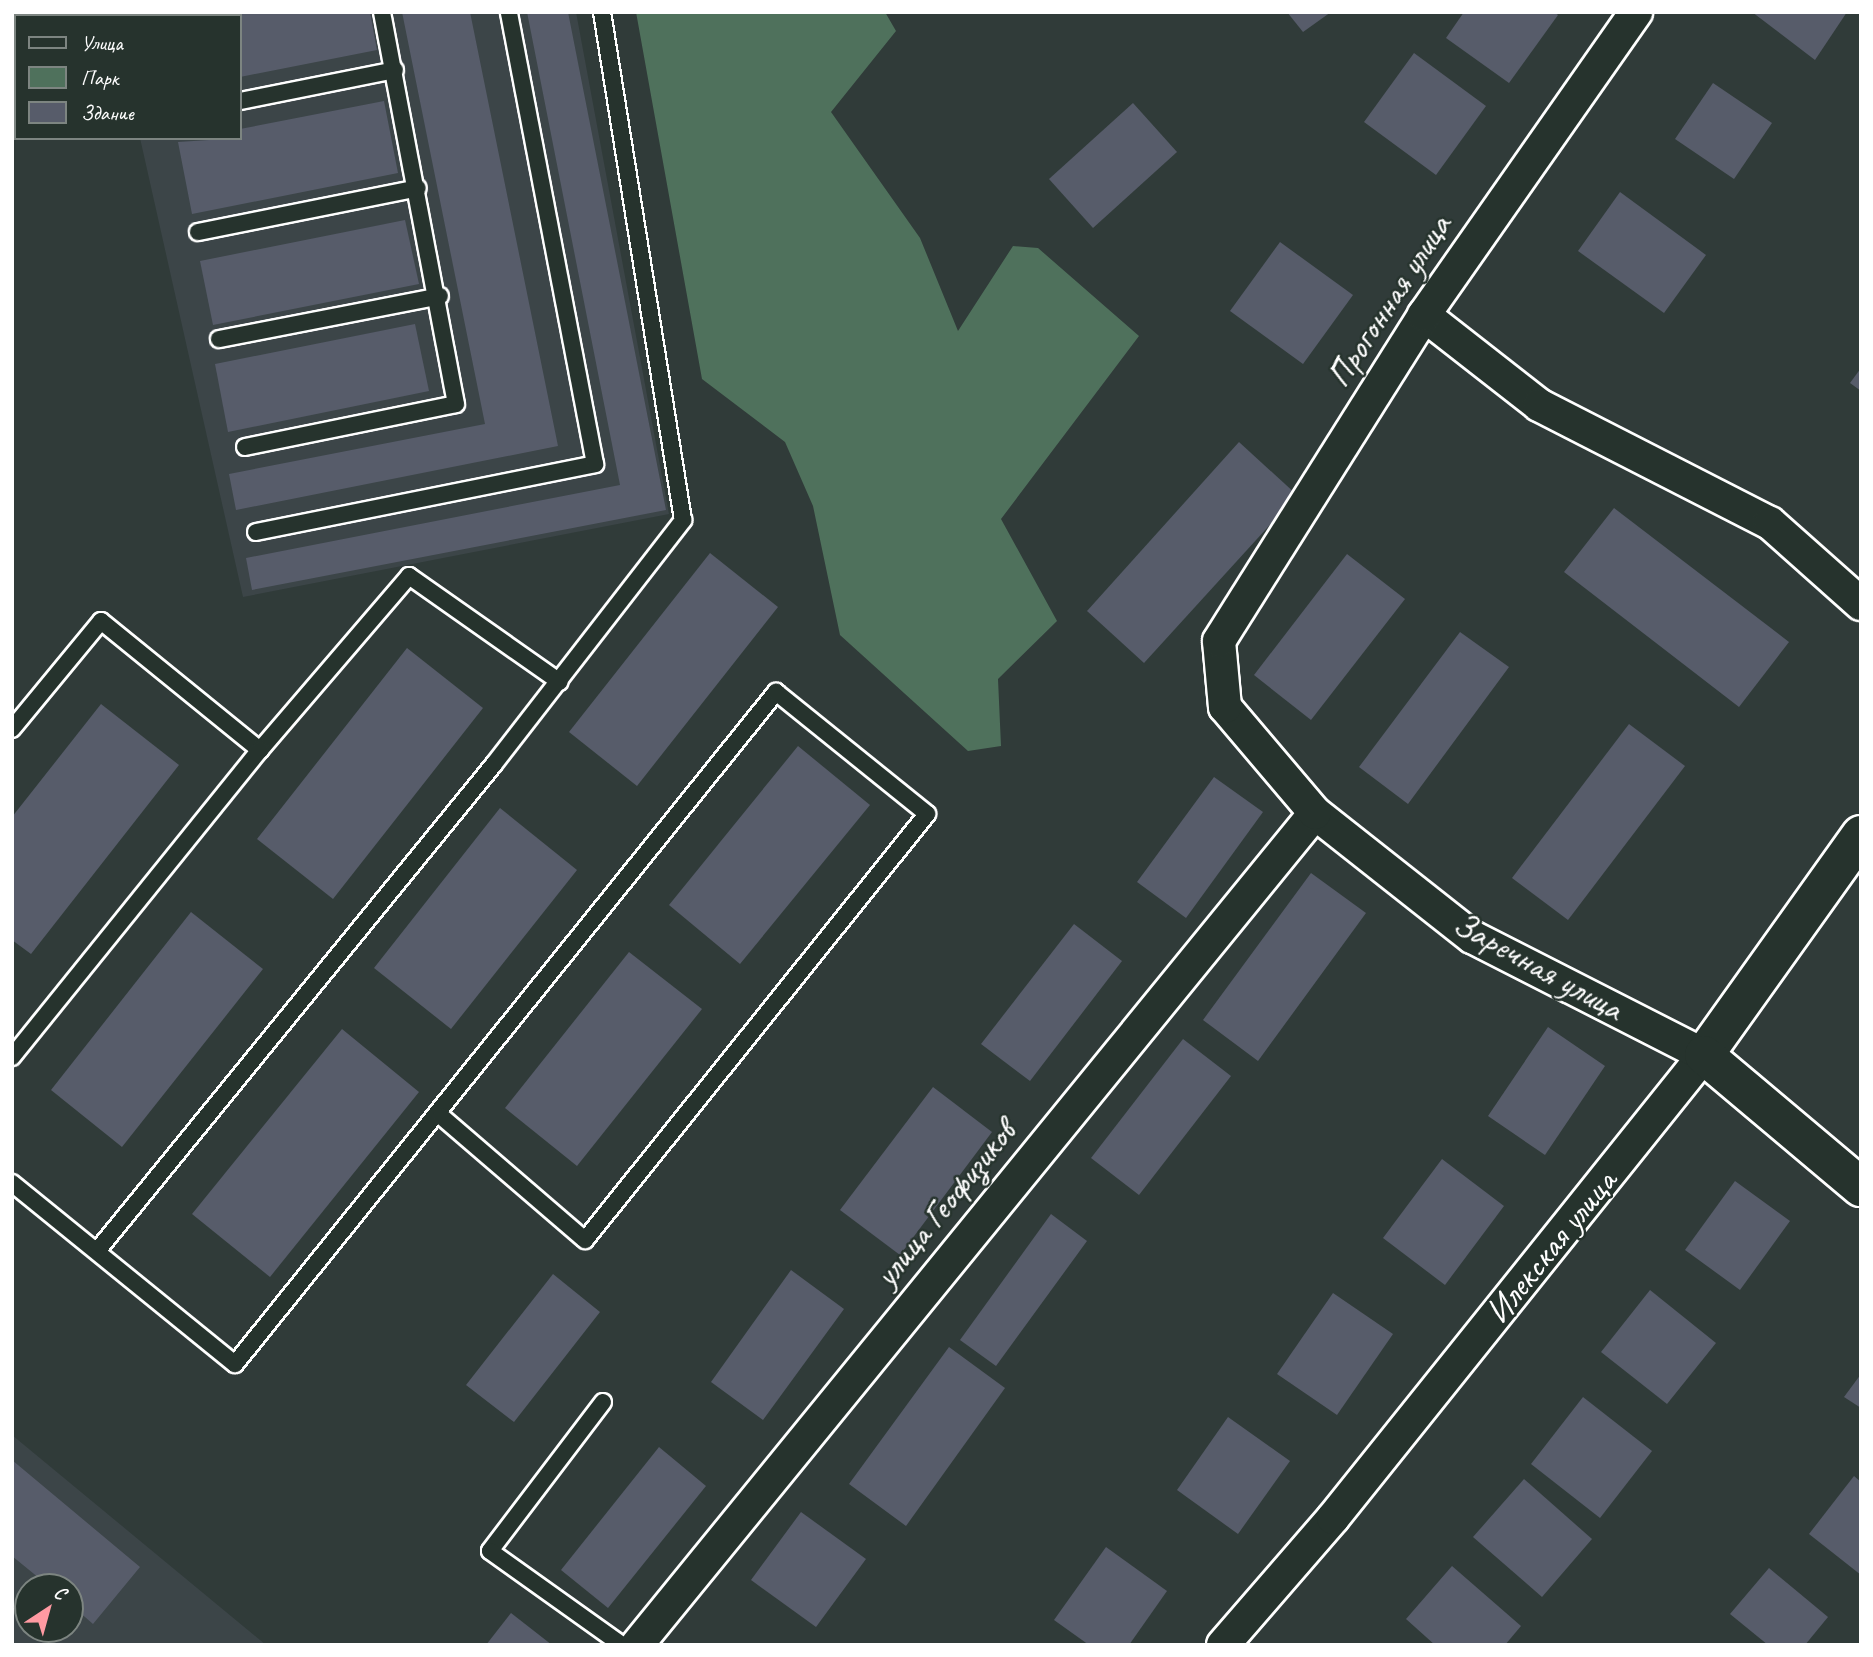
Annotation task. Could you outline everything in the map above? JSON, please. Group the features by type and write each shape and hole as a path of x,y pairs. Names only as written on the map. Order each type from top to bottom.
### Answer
{"street":[{"name":"Прогонная улица","path":"1219,641 1424,315 1636,12"},
{"path":"1424,315 1539,405 1770,523 1861,604"},
{"name":"Заречная улица","path":"1219,641 1225,707 1315,813 1472,937 1704,1055 1861,1186"},
{"name":"улица Геофизиков","path":"637,1645 1315,813"},
{"name":"Илекская улица","path":"1223,1645 1333,1518 1704,1055 1861,835"}],"lane":[{"path":"245,447 456,404 440,296 382,12"},
{"path":"257,531 595,464 509,12"},
{"path":"97,1251 560,682 683,520 602,12"},
{"path":"242,101 395,70"},
{"path":"198,232 418,188"},
{"path":"219,340 440,296"},
{"path":"12,1057 260,750 409,576 560,682"},
{"path":"12,729 101,621 260,750"},
{"path":"12,1182 235,1364 440,1116 776,692 927,814 585,1240 440,1116"},
{"path":"603,1402 490,1551 622,1645"}],"shaded area":[{"path":"12,12 576,12 669,514 243,597 140,140 242,140 242,14 14,14 12,93"},
{"path":"12,1435 266,1645 12,1645"}],"green space":[{"path":"636,12 885,12 896,31 831,112 920,238 958,331 1013,246 1038,248 1139,336 1001,519 1057,621 998,679 1001,746 968,751 840,635 813,506 785,442 702,379"}],"building":[{"path":"370,12 377,50 242,77 242,14 182,14"},
{"path":"402,12 470,12 558,446 236,510 229,474 485,424"},
{"path":"527,12 568,12 666,510 252,590 246,558 620,485"},
{"path":"1287,12 1331,12 1303,32"},
{"path":"1464,12 1554,12 1558,15 1509,83 1446,38"},
{"path":"1752,12 1847,12 1815,60"},
{"path":"1414,53 1486,106 1436,175 1364,122"},
{"path":"1713,83 1772,123 1734,179 1675,139"},
{"path":"384,101 398,173 192,214 178,142 242,140 242,129"},
{"path":"1133,103 1177,152 1093,228 1049,179"},
{"path":"1620,192 1706,255 1664,313 1578,251"},
{"path":"405,220 419,284 213,325 200,261"},
{"path":"1280,242 1353,295 1303,364 1230,311"},
{"path":"415,324 429,391 228,432 215,364"},
{"path":"1861,368 1861,391 1850,383"},
{"path":"1239,442 1297,495 1144,663 1087,611"},
{"path":"1614,508 1789,642 1739,707 1564,572"},
{"path":"710,553 778,607 637,786 569,732"},
{"path":"1347,554 1405,599 1311,720 1254,675"},
{"path":"1460,632 1509,667 1408,804 1359,767"},
{"path":"407,648 483,708 333,899 257,839"},
{"path":"101,704 179,765 31,954 12,940 12,817"},
{"path":"1629,724 1685,766 1568,920 1512,878"},
{"path":"798,746 870,805 740,964 669,905"},
{"path":"1214,777 1263,812 1186,918 1137,882"},
{"path":"500,808 577,870 451,1029 374,968"},
{"path":"1311,873 1366,913 1258,1061 1203,1020"},
{"path":"191,912 263,969 122,1147 51,1090"},
{"path":"1074,924 1122,961 1030,1081 981,1044"},
{"path":"629,952 702,1009 577,1166 505,1108"},
{"path":"1548,1027 1605,1066 1545,1155 1488,1116"},
{"path":"342,1029 419,1092 270,1277 192,1214"},
{"path":"1183,1039 1231,1076 1139,1195 1091,1158"},
{"path":"933,1087 992,1132 900,1255 840,1210"},
{"path":"1442,1159 1504,1206 1445,1285 1383,1238"},
{"path":"1735,1181 1790,1221 1740,1290 1685,1250"},
{"path":"1051,1214 1087,1241 996,1366 960,1340"},
{"path":"791,1270 844,1309 763,1420 711,1382"},
{"path":"553,1274 600,1312 514,1422 466,1385"},
{"path":"1650,1290 1716,1343 1667,1404 1601,1352"},
{"path":"1333,1293 1393,1334 1337,1415 1277,1374"},
{"path":"949,1347 1005,1388 906,1526 849,1484"},
{"path":"1861,1374 1861,1408 1844,1397"},
{"path":"1583,1397 1652,1451 1600,1518 1531,1464"},
{"path":"1228,1417 1290,1461 1238,1534 1177,1490"},
{"path":"659,1447 706,1486 608,1608 561,1570"},
{"path":"12,1460 140,1567 93,1624 84,1616 84,1573 33,1573 12,1556"},
{"path":"1854,1476 1861,1482 1861,1575 1809,1534"},
{"path":"1524,1479 1592,1539 1542,1597 1473,1537"},
{"path":"801,1512 866,1559 816,1627 751,1580"},
{"path":"1106,1547 1167,1591 1129,1645 1089,1645 1054,1620"},
{"path":"1452,1566 1521,1626 1505,1645 1435,1645 1406,1619"},
{"path":"1769,1568 1828,1617 1805,1645 1768,1645 1730,1614"},
{"path":"511,1613 552,1645 486,1645"}]}
